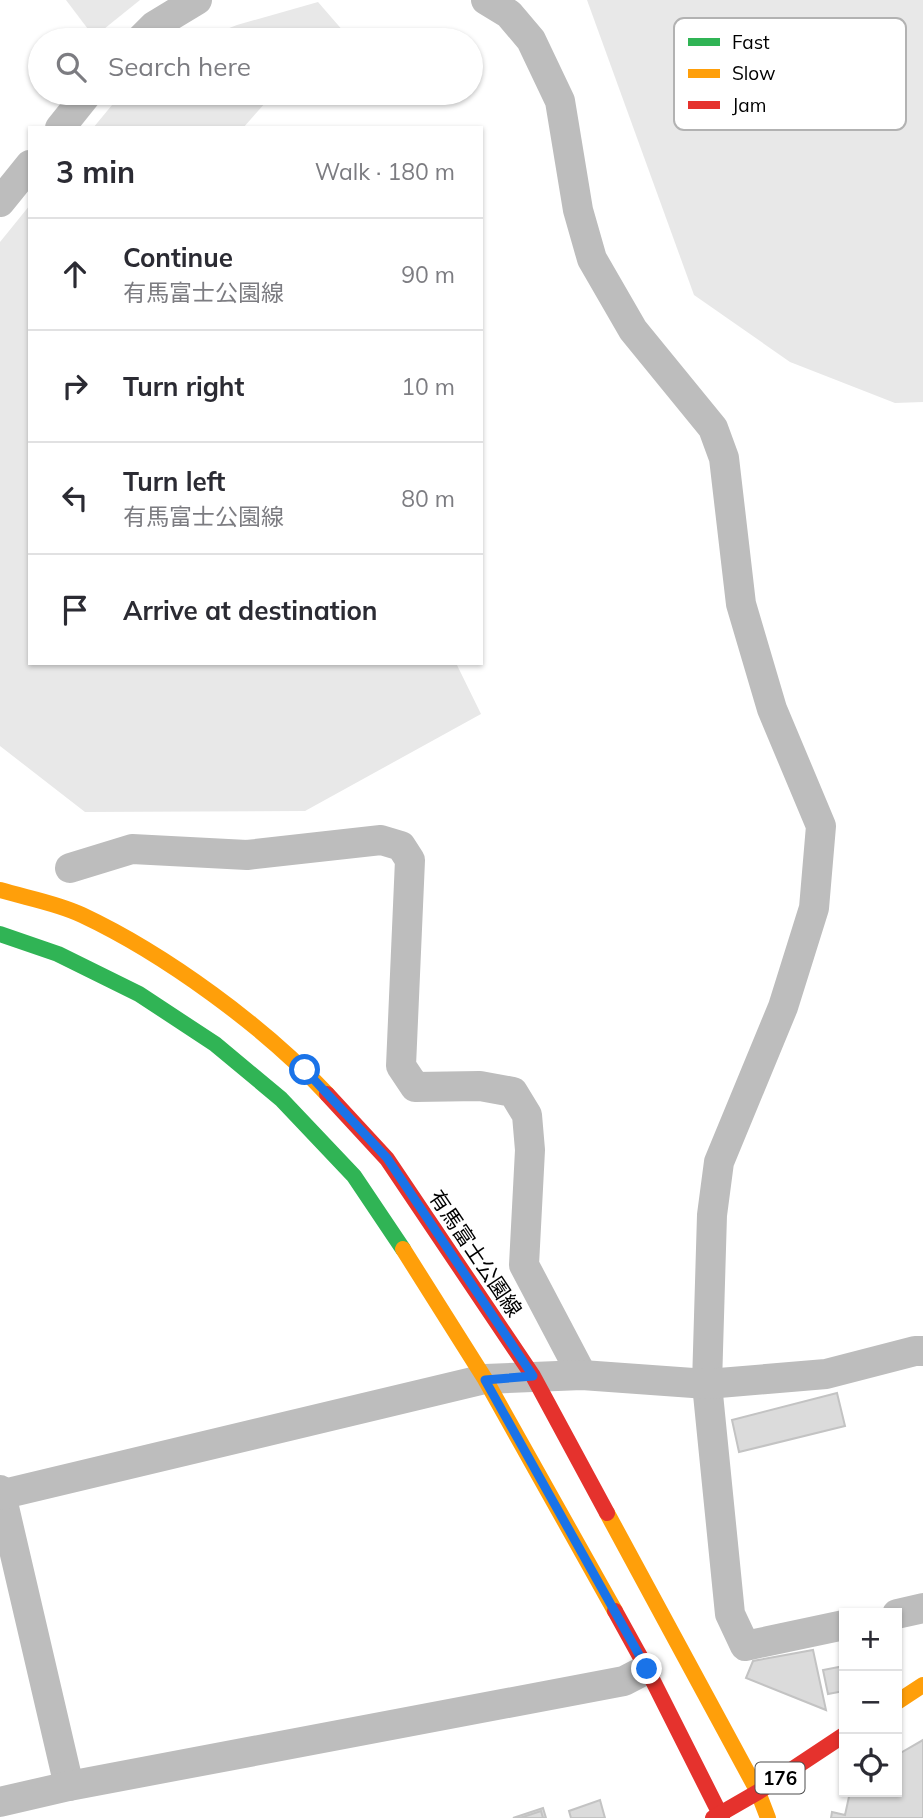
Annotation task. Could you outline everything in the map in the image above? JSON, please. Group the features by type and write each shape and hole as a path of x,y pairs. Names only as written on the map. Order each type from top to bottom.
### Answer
{"main road":[{"name":"有馬富士公園線","path":"0,890 80,914 164,960 238,1015 305,1070 387,1158 533,1376 758,1792 768,1818"},
{"path":"0,934 58,954 139,994 215,1044 281,1099 354,1176 414,1265 485,1380 647,1669 719,1817"},
{"path":"902,1699 923,1685"},
{"name":"176","path":"719,1817 839,1738"}],"street":[{"path":"152,28 197,0"},
{"path":"486,0 509,14 531,40 560,101 578,210 592,260 634,330 713,428 724,458 741,604 772,709 821,825 814,908 783,1007 719,1162 712,1215 707,1384 730,1614 745,1646 839,1626"},
{"path":"62,126 78,105"},
{"path":"0,202 28,167"},
{"path":"70,868 132,849 247,855 381,840 401,846 410,860 401,1066 415,1087 480,1086 513,1092 527,1115 530,1150 524,1265 582,1376"},
{"path":"69,1786 0,1493 485,1380 582,1376 707,1384 825,1374 923,1351"},
{"path":"902,1613 923,1608"},
{"path":"0,1802 69,1786 624,1681 647,1669"}],"shaded area":[{"path":"66,0 140,0 105,28 87,28"},
{"path":"587,0 923,0 923,402 895,403 790,362 694,295"},
{"path":"318,2 341,28 229,28"},
{"path":"112,105 263,105 245,126 95,126"},
{"path":"28,207 28,665 457,665 481,714 305,811 85,812 0,746 0,242"}],"building":[{"path":"837,1393 845,1426 739,1452 732,1420"},
{"path":"813,1650 826,1710 746,1678 753,1661"},
{"path":"839,1667 839,1692 828,1694 823,1670"},
{"path":"923,1740 923,1818 831,1818 832,1812 845,1815 849,1797 902,1797 902,1752"},
{"path":"600,1800 605,1818 571,1818 569,1811"},
{"path":"543,1808 546,1818 513,1818"},
{"path":"541,1811 543,1818 520,1818"}],"traffic: fast":[{"path":"0,934 58,954 139,994 215,1044 281,1099 354,1176 403,1249"}],"traffic: slow":[{"path":"0,890 72,911 147,950 244,1018 327,1094"},
{"path":"403,1249 485,1379 615,1611"},
{"path":"607,1513 758,1792 768,1818"},
{"path":"902,1699 923,1685"}],"traffic: jam":[{"path":"327,1094 387,1159 533,1376 607,1513"},
{"path":"615,1611 722,1818"},
{"path":"713,1818 839,1738"}],"route":[{"path":"305,1070 387,1158 533,1376 485,1380 647,1669"}]}
